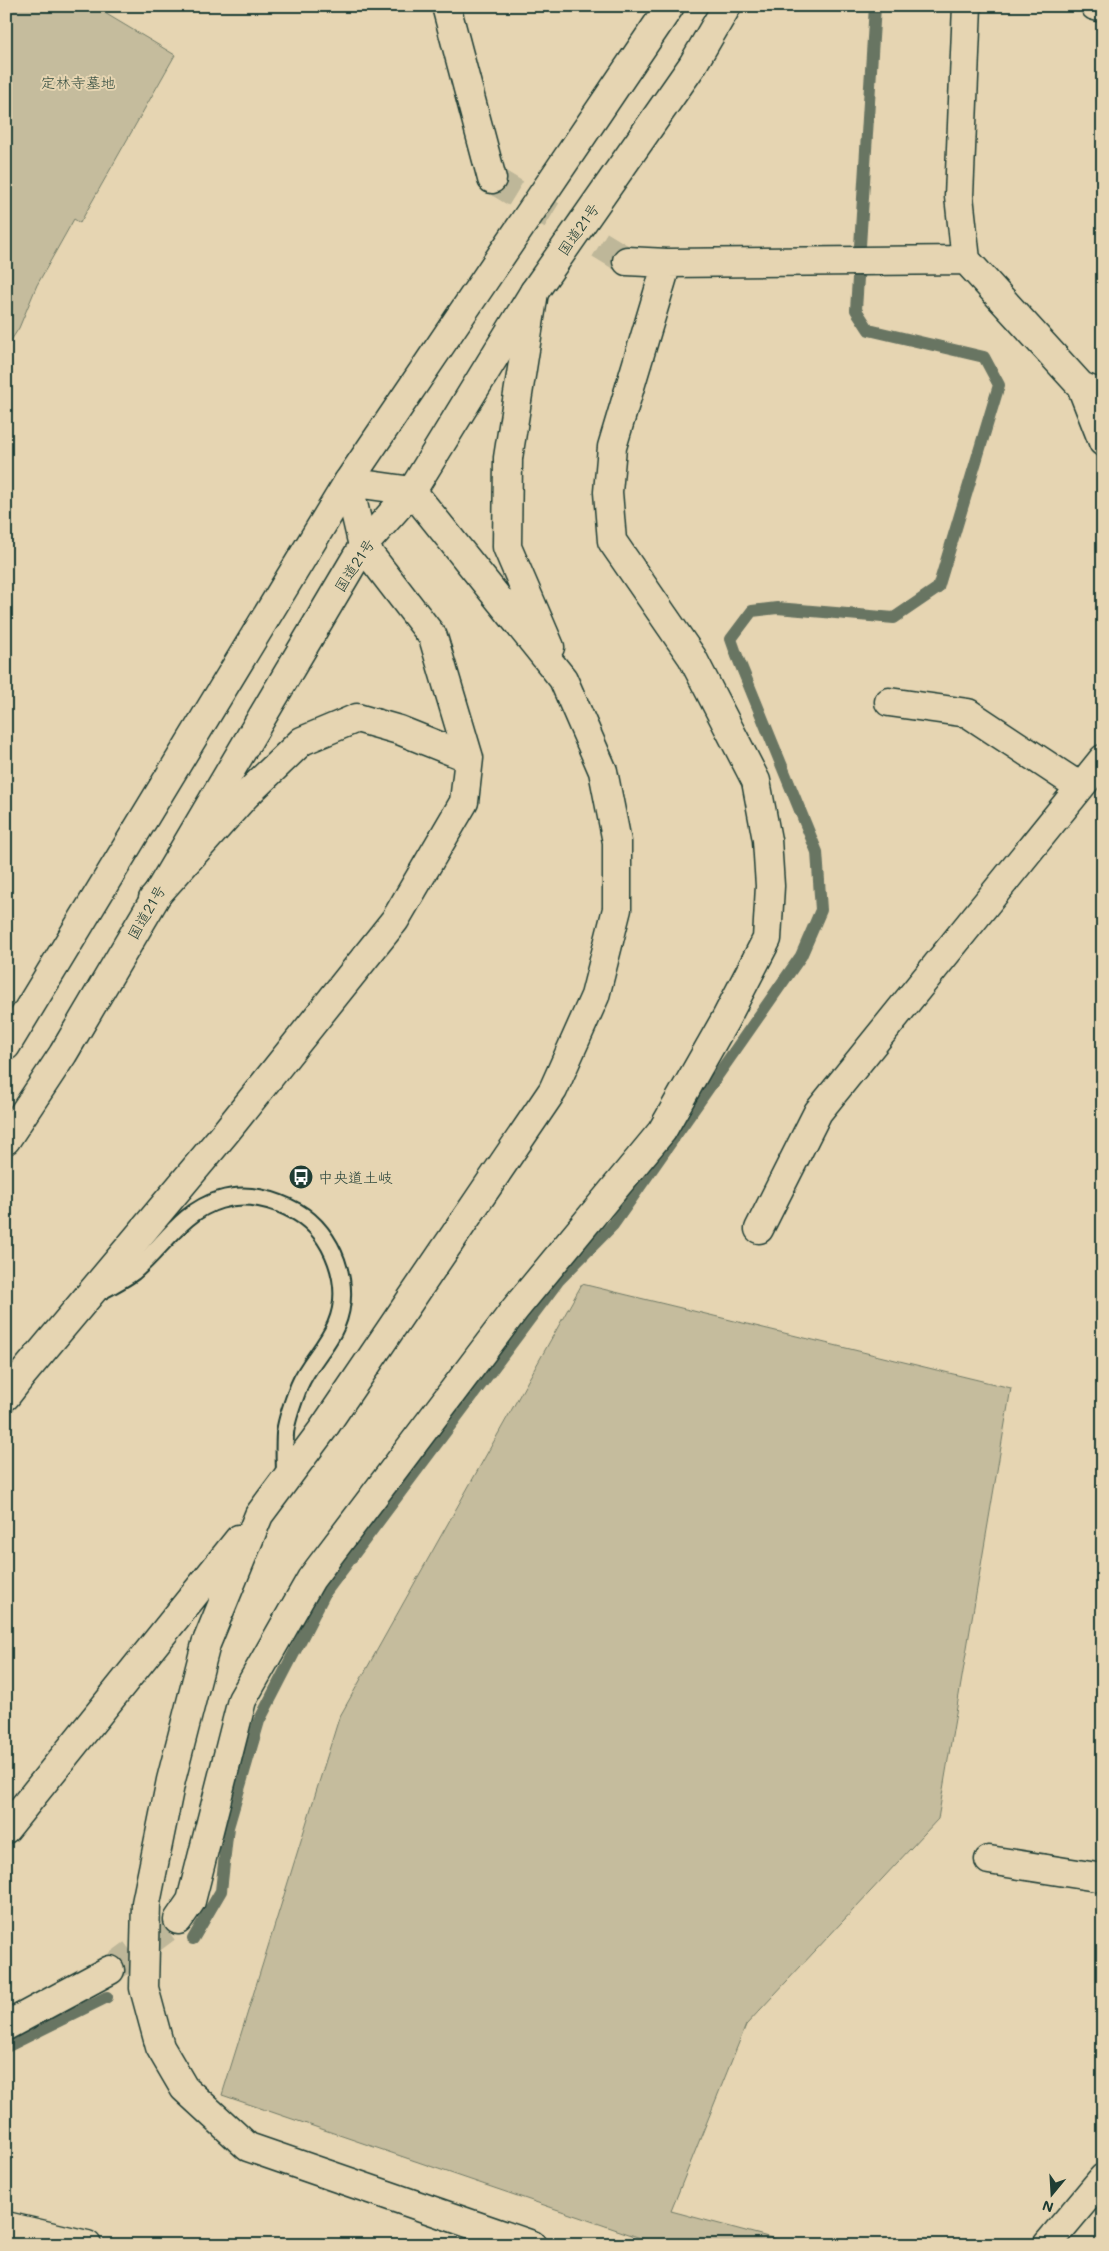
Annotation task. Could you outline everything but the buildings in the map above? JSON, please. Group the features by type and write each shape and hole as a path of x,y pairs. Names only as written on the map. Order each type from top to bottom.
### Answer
{"main road":[{"path":"446,6 492,179"},
{"path":"6,1046 348,482 670,6"},
{"name":"国道21号","path":"6,1140 64,1054 153,899 363,546 412,490 534,292 692,66 727,6"},
{"path":"967,6 959,196 966,260 1092,390 1103,442"},
{"path":"1095,6 1103,8"},
{"path":"627,261 966,260"},
{"path":"178,1920 191,1901 242,1700 311,1579 515,1309 662,1131 725,1020 766,939 770,886 767,840 756,781 692,658 612,541 608,492 612,447 667,262"},
{"path":"6,1829 259,1515 328,1421 552,1090 595,996 617,910 618,842 603,771 507,546 508,458 534,292"},
{"path":"348,482 412,490 564,679"},
{"path":"6,1396 225,1132 396,920 464,802 469,758 433,637 363,546 348,482"},
{"path":"889,702 968,713 1080,787"},
{"path":"153,899 246,795 302,741 356,718 399,730 469,758"},
{"path":"759,1229 818,1112 1103,759"},
{"path":"259,1515 206,1644 171,1780 146,1904 144,1988 160,2047 184,2088 248,2147 532,2245"},
{"path":"989,1860 1103,1878"},
{"path":"6,2026 110,1970"},
{"path":"1052,2244 1103,2178"},
{"path":"6,2226 87,2245"}],"lane":[{"path":"86,1299 133,1272 193,1212 221,1200 252,1196 282,1204 307,1218 326,1240 338,1266 342,1295 337,1323 324,1349 300,1385 285,1431 285,1480"}],"green space":[{"name":"定林寺墓地","path":"6,6 93,6 175,55 80,223 74,219 37,285 19,328 6,348"},
{"path":"582,1284 1011,1388 938,1819 746,2025 671,2211 798,2245 661,2245 222,2095 339,1718"}],"waterway":[{"path":"193,1939 221,1891 228,1827 259,1721 325,1593 559,1280 613,1225 801,956 821,910 817,852 731,639 752,611 777,608 894,618 938,588 999,385 984,357 869,330 856,310 875,6"},
{"path":"6,2047 107,1997"}],"tunnel":[{"path":"492,179 627,261"},
{"path":"110,1970 178,1920"}],"place":[{"name":"中央道土岐","path":"301,1177"}]}
